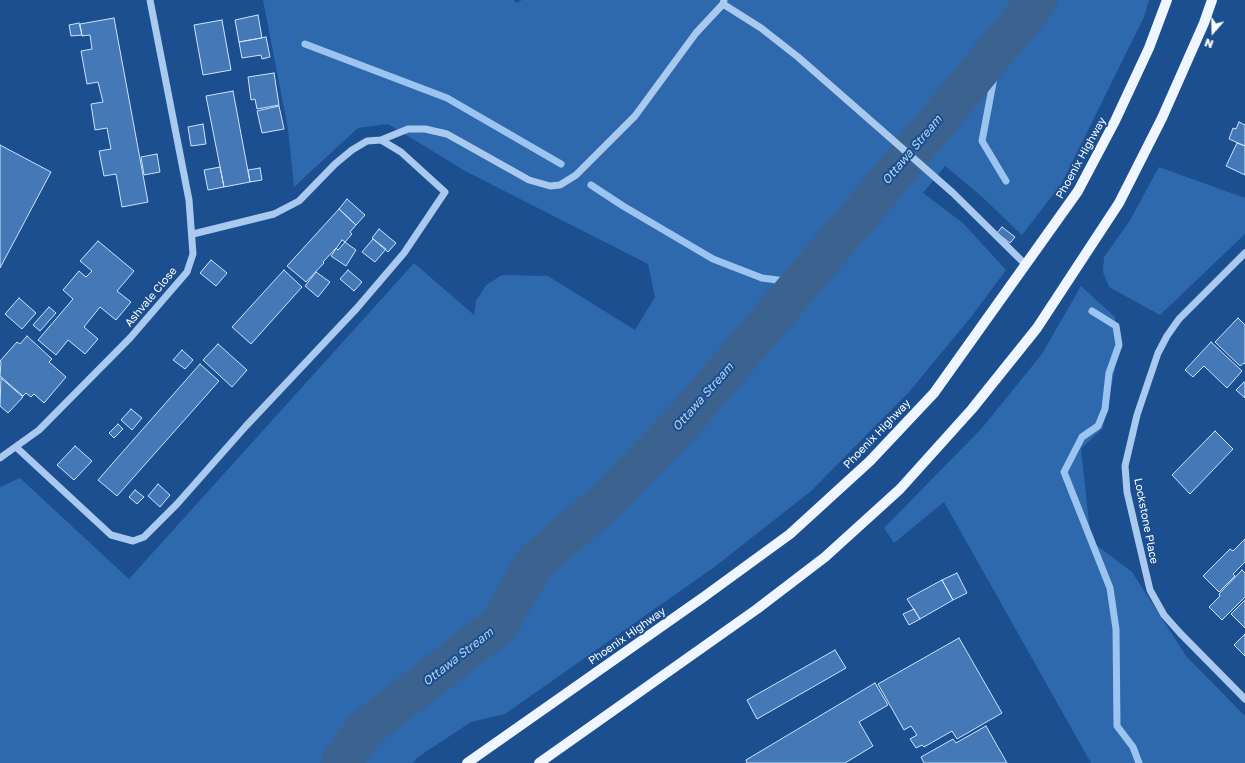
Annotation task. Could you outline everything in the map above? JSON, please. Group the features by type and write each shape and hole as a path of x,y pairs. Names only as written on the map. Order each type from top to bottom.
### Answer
{"main road":[{"name":"Phoenix Highway","path":"466,763 698,601 790,534 870,461 934,392 1026,266 1078,191 1116,121 1149,48 1167,0"},
{"path":"539,763 757,609 825,557 900,489 972,409 1037,328 1119,203 1162,118 1204,23 1212,0"}],"street":[{"name":"Ashvale Close","path":"0,458 39,430 130,338 187,272 193,254 193,234 189,200 150,1"},
{"path":"193,234 274,214 299,201 335,164 352,150 367,141 381,140 408,129 425,129 447,134 472,146 529,180 550,186 560,185 576,175 635,116 696,33 724,2 761,28 798,57 953,193 1026,266"},
{"path":"16,447 111,535 123,540 133,541 144,537 177,504 246,426 357,308 404,253 444,192 401,152 381,140"},
{"name":"Lockstone Place","path":"1245,253 1179,319 1167,336 1158,353 1137,416 1125,466 1127,492 1150,590 1164,615 1245,699"}],"shaded area":[{"path":"263,0 514,0 516,3 522,0 1149,0 1144,17 1062,183 1022,235 980,195 945,166 923,193 963,223 1006,270 971,317 909,392 810,492 713,568 505,714 471,722 418,757 413,763 0,763 0,487 20,478 129,579 414,263 474,315 476,301 486,285 502,275 548,276 635,330 655,297 648,264 467,172 388,124 358,128 294,187 288,129"},
{"path":"1159,167 1245,198 1245,234 1160,315 1109,287 1103,272 1104,257 1129,222"},
{"path":"1081,286 1115,317 1115,369 1103,428 1081,449 1091,541 1132,572 1186,656 1245,716 1245,763 1091,763 944,502 894,543 884,528 982,428 1042,354"}],"building":[{"path":"258,15 262,38 239,42 235,20"},
{"path":"114,18 148,202 122,207 116,174 104,176 99,151 111,149 107,128 95,130 91,104 103,102 98,82 87,84 81,51 92,49 90,35 82,36 80,24"},
{"path":"222,20 231,70 203,75 194,25"},
{"path":"79,23 82,35 71,36 69,25"},
{"path":"266,37 270,57 262,59 261,55 242,58 239,42"},
{"path":"274,73 279,105 257,109 255,99 251,100 248,77"},
{"path":"233,91 250,182 224,187 206,96"},
{"path":"279,106 284,129 262,133 257,111"},
{"path":"1239,122 1245,125 1245,146 1229,139 1233,128 1236,129"},
{"path":"203,124 206,144 191,146 188,127"},
{"path":"1237,143 1245,146 1245,175 1226,166"},
{"path":"0,145 51,172 0,268"},
{"path":"157,154 160,172 144,175 141,157"},
{"path":"220,167 224,187 208,190 204,170"},
{"path":"260,168 262,180 250,182 248,170"},
{"path":"347,199 365,215 356,225 339,209"},
{"path":"339,209 356,225 350,232 352,234 338,250 336,248 306,282 287,266"},
{"path":"1002,227 1015,237 1010,243 997,233"},
{"path":"379,229 396,243 388,252 372,238"},
{"path":"373,239 386,249 375,262 362,252"},
{"path":"342,240 356,250 346,266 331,256"},
{"path":"98,241 134,271 117,291 131,302 116,320 100,307 84,327 98,339 85,354 68,340 56,355 38,340 73,299 63,290 79,271 86,277 92,271 80,261"},
{"path":"211,260 227,273 216,286 200,273"},
{"path":"284,270 302,287 251,344 232,327"},
{"path":"348,270 362,282 354,291 340,279"},
{"path":"316,272 330,282 318,297 305,286"},
{"path":"19,298 36,313 22,329 5,314"},
{"path":"49,307 56,313 40,331 33,325"},
{"path":"1238,318 1245,325 1245,364 1244,363 1240,366 1215,342"},
{"path":"27,336 52,359 49,362 66,377 44,403 34,394 31,397 26,393 23,396 0,376 0,361 17,342 20,344"},
{"path":"1211,342 1242,371 1227,388 1204,366 1193,377 1185,370"},
{"path":"218,344 247,370 232,387 203,360"},
{"path":"182,350 193,360 185,369 173,360"},
{"path":"200,364 219,381 117,496 98,480"},
{"path":"1,378 23,397 8,413 0,406"},
{"path":"1244,382 1245,384 1245,398 1236,390"},
{"path":"131,409 142,418 132,430 121,420"},
{"path":"118,424 123,429 114,438 109,433"},
{"path":"1215,431 1233,449 1190,494 1172,475"},
{"path":"75,446 92,461 74,480 57,465"},
{"path":"158,484 170,495 160,507 148,496"},
{"path":"135,490 144,497 137,504 129,497"},
{"path":"1245,539 1245,562 1233,574 1235,576 1219,592 1203,576 1230,549 1233,551"},
{"path":"1242,570 1245,573 1245,597 1222,620 1209,607"},
{"path":"957,573 967,593 953,600 942,580"},
{"path":"942,580 953,600 920,619 907,599"},
{"path":"1245,600 1245,628 1231,614"},
{"path":"914,609 920,619 909,625 903,614"},
{"path":"1245,634 1245,656 1234,645"},
{"path":"959,638 1002,713 957,739 952,731 924,747 922,745 916,748 910,739 917,735 911,726 904,730 878,684"},
{"path":"835,650 846,668 757,719 747,700"},
{"path":"875,683 888,705 859,722 873,746 845,763 747,763 746,760"},
{"path":"986,726 1007,763 924,763 921,757 953,739 956,743"}],"waterway":[{"name":"Ottawa Stream","path":"341,763 365,729 499,625 534,563 605,502 681,424 878,193 1038,0"},
{"path":"305,44 447,98 561,164"},
{"path":"995,52 996,67 982,141 1006,181"},
{"path":"591,185 623,206 713,259 762,278 801,283"},
{"path":"1092,311 1116,326 1119,345 1109,373 1105,409 1098,426 1082,437 1064,472 1110,588 1116,629 1117,726 1133,747 1139,763"}]}
